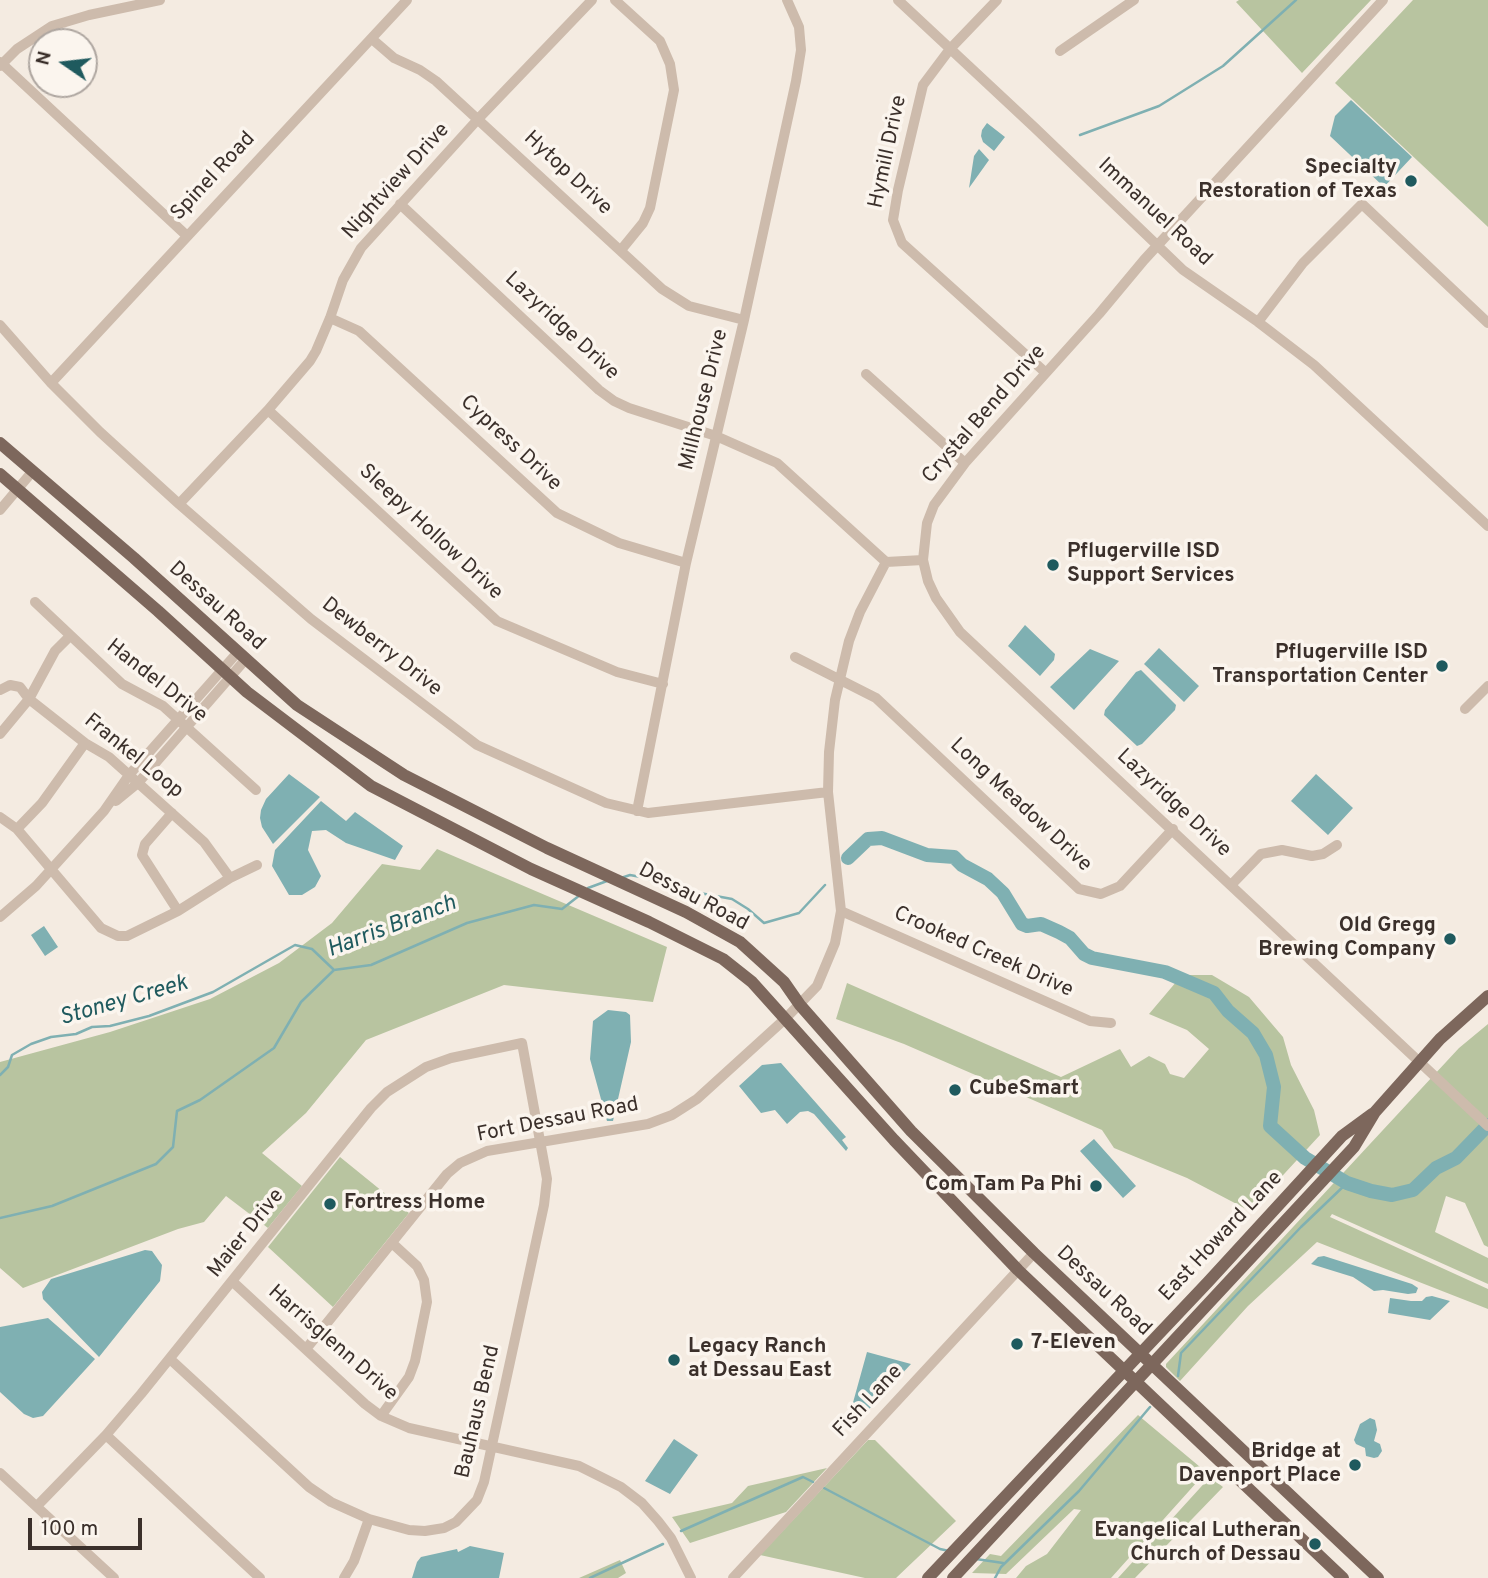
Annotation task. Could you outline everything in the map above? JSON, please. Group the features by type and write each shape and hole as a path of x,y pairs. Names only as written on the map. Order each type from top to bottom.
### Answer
{"main road":[{"name":"Dessau Road","path":"0,443 134,558 241,657 298,705 404,775 547,848 687,912 740,942 784,982 911,1131 1034,1253 1378,1578"},
{"name":"Dessau Road","path":"0,474 247,692 371,786 531,869 723,960 752,982 894,1140 1018,1270 1343,1578"},
{"name":"East Howard Lane","path":"958,1574 1354,1147 1375,1112 1420,1061 1456,1022 1488,996"},
{"name":"East Howard Lane","path":"932,1574 1209,1282 1342,1136 1375,1112"},
{"path":"1304,1542 1322,1525"}],"street":[{"path":"160,0 52,26 17,49 1,64 186,235"},
{"name":"Spinel Road","path":"51,383 407,0"},
{"name":"Nightview Drive","path":"179,504 268,410 310,361 351,264 400,204 592,0"},
{"path":"615,0 660,41 670,64 674,90 650,208 643,223 621,250"},
{"name":"Millhouse Drive","path":"637,811 687,563 796,81 801,50 799,27 787,0"},
{"name":"Immanuel Road","path":"898,0 1157,246 1199,282 1258,321 1314,365 1488,526"},
{"name":"Hymill Drive","path":"997,0 950,49 923,85 893,220 902,243 1046,373"},
{"path":"1060,51 1134,0"},
{"name":"Crystal Bend Drive","path":"923,560 925,531 934,505 965,463 1157,246 1383,0"},
{"name":"Hytop Drive","path":"372,38 394,58 410,64 436,80 662,289 689,306 744,320"},
{"name":"Lazyridge Drive","path":"400,204 599,390 629,408 716,436 777,464 886,562"},
{"path":"1258,321 1303,262 1362,204 1488,323"},
{"name":"Cypress Drive","path":"330,318 359,331 557,513 619,543 687,563"},
{"name":"Dewberry Drive","path":"0,325 51,383 179,504 311,619 477,744 572,789 606,803 637,811 663,812 828,792"},
{"path":"866,374 965,463"},
{"name":"Sleepy Hollow Drive","path":"268,410 497,621 617,672 663,684"},
{"path":"0,510 32,472"},
{"path":"800,1004 817,986 835,943 841,911 828,792 830,726 849,641 886,562 923,560"},
{"name":"Lazyridge Drive","path":"923,560 936,598 960,632 1488,1126"},
{"name":"Handel Drive","path":"35,602 69,637 122,684 163,706 256,790"},
{"path":"0,734 29,699 55,651 69,637"},
{"path":"104,811 138,783 187,727 241,657"},
{"name":"Long Meadow Drive","path":"794,657 876,698 1079,889 1101,894 1119,886 1173,829"},
{"path":"0,917 36,887 104,811 129,775 178,720 227,673"},
{"name":"Frankel Loop","path":"0,690 10,685 20,687 29,699 85,743 109,757 204,842 230,878"},
{"path":"1465,709 1488,686"},
{"path":"17,829 42,803 85,743"},
{"path":"172,813 145,844 142,855 178,911"},
{"path":"0,817 17,829 109,934 127,936 178,911 230,878 257,865"},
{"path":"1232,884 1251,862 1261,855 1282,850 1312,856 1323,854 1337,845"},
{"name":"Crooked Creek Drive","path":"841,911 1090,1021 1111,1023"},
{"name":"Fort Dessau Road","path":"306,1349 447,1174 460,1163 487,1151 648,1124 672,1115 697,1099 800,1004"},
{"name":"Bauhaus Bend","path":"170,1359 309,1487 331,1502 369,1520 417,1531 444,1528 456,1522 477,1500 484,1482 544,1205 547,1180 522,1043"},
{"name":"Maier Drive","path":"37,1506 106,1435 233,1282 371,1108 387,1092 426,1067 450,1058 522,1043"},
{"path":"381,1416 409,1377 415,1361 427,1301 424,1280 416,1266 392,1243"},
{"name":"Fish Lane","path":"733,1578 1034,1253"},
{"name":"Harrisglenn Drive","path":"233,1282 381,1416 408,1427 579,1466 621,1487 642,1503 658,1521 671,1538 691,1578"},
{"path":"106,1435 260,1578"},
{"path":"0,1473 114,1578"},
{"path":"344,1578 354,1561 369,1520"}],"green space":[{"path":"1371,0 1302,73 1236,2"},
{"path":"1413,0 1488,0 1488,227 1335,83"},
{"path":"437,849 667,947 653,1002 504,985 366,1040 306,1113 262,1153 302,1186 268,1228 226,1196 204,1222 178,1229 23,1288 0,1268 0,1062 110,1032 210,999 279,963 332,923 382,864 420,870"},
{"path":"1182,975 1212,975 1249,997 1283,1037 1291,1065 1314,1110 1320,1135 1250,1211 1187,1178 1114,1148 1102,1130 904,1044 836,1019 847,983 1061,1077 1120,1049 1131,1067 1149,1056 1165,1064 1170,1074 1184,1078 1209,1049 1187,1030 1149,1014"},
{"path":"1488,1024 1488,1247 1484,1245 1465,1203 1446,1196 1435,1232 1488,1258 1488,1284 1332,1214 1330,1217 1488,1289 1488,1309 1317,1242 1248,1306 1180,1381 1166,1364 1459,1048"},
{"path":"340,1157 409,1213 333,1307 268,1247"},
{"path":"1138,1415 1206,1472 1111,1578 1016,1578 1026,1566 1047,1554 1081,1510 1074,1509 1006,1574 972,1573 990,1554 1001,1556"},
{"path":"868,1440 875,1440 956,1521 896,1578 865,1578 760,1555"},
{"path":"827,1468 786,1512 690,1543 672,1517 732,1503 748,1486"},
{"path":"1210,1477 1223,1487 1135,1578 1118,1578"},
{"path":"620,1560 626,1573 618,1578 579,1578"}],"water":[{"path":"1351,100 1412,157 1384,187 1330,136 1335,116"},
{"path":"987,123 1005,137 994,151 983,142 981,136"},
{"path":"979,149 989,160 969,188 974,156"},
{"path":"1025,625 1055,654 1054,660 1040,676 1008,646"},
{"path":"1159,648 1199,686 1184,702 1144,664"},
{"path":"1090,649 1119,661 1074,710 1050,687"},
{"path":"1141,670 1176,705 1175,710 1137,746 1104,715 1105,710 1136,672"},
{"path":"289,774 320,797 273,844 262,827 261,810 266,799"},
{"path":"1316,774 1353,808 1328,835 1291,801"},
{"path":"321,801 346,821 355,812 403,846 395,860 346,843 326,830 312,831 308,850 321,876 315,887 302,895 289,895 272,866 275,850"},
{"path":"44,926 58,947 45,956 31,935"},
{"path":"608,1010 630,1015 631,1042 613,1121 607,1121 590,1059 593,1021"},
{"path":"781,1063 846,1137 842,1140 848,1148 846,1151 814,1114 808,1111 800,1112 787,1124 775,1110 761,1113 739,1086 762,1065"},
{"path":"1094,1139 1136,1186 1123,1198 1080,1151"},
{"path":"145,1250 152,1251 162,1265 160,1281 99,1357 43,1299 42,1292 51,1279"},
{"path":"1324,1256 1418,1288 1416,1293 1408,1294 1374,1291 1353,1277 1311,1264 1318,1257"},
{"path":"1432,1296 1450,1301 1430,1320 1388,1313 1390,1298 1422,1301"},
{"path":"48,1318 95,1359 43,1416 33,1418 24,1414 0,1392 0,1327"},
{"path":"867,1352 911,1364 858,1421 849,1417"},
{"path":"1370,1418 1375,1420 1377,1430 1374,1441 1380,1444 1382,1451 1374,1458 1366,1456 1365,1448 1354,1440 1360,1424"},
{"path":"674,1439 698,1455 670,1494 645,1481"},
{"path":"470,1546 504,1553 499,1578 412,1578 421,1557 457,1549 458,1552"}],"waterway":[{"path":"1080,135 1159,106 1223,66 1296,0"},
{"name":"Harris Branch","path":"848,858 868,839 882,838 927,855 954,857 962,865 988,879 1003,893 1022,924 1041,924 1059,932 1092,958 1165,972 1214,993 1228,1011 1253,1033 1266,1055 1274,1087 1270,1126 1305,1158 1347,1183 1392,1195 1413,1190 1436,1168 1456,1158 1488,1125"},
{"name":"Harris Branch","path":"621,878 630,875 646,878 689,891 732,899 764,923 799,913 825,885"},
{"name":"Harris Branch","path":"588,888 607,881"},
{"name":"Harris Branch","path":"0,1218 52,1206 156,1164 173,1147 177,1111 200,1100 274,1048 301,1002 334,970 371,965 467,923 534,905 562,909 580,895"},
{"name":"Stoney Creek","path":"0,1075 8,1067 12,1055 31,1044 51,1037 76,1034 92,1027 110,1026 149,1016 213,992 295,945 312,949 333,969"},
{"path":"1178,1376 1181,1353 1301,1227 1347,1183"},
{"path":"995,1578 1001,1567 1079,1491 1150,1407"},
{"path":"681,1531 803,1477 813,1482"},
{"path":"824,1488 940,1549 949,1551"},
{"path":"590,1578 663,1544"},
{"path":"976,1559 1003,1563"}],"place":[{"name":"Specialty Restoration of Texas","path":"1411,181"},
{"name":"Pflugerville ISD Support Services","path":"1053,565"},
{"name":"Pflugerville ISD Transportation Center","path":"1442,666"},
{"name":"Old Gregg Brewing Company","path":"1450,939"},
{"name":"CubeSmart","path":"955,1090"},
{"name":"Com Tam Pa Phi","path":"1096,1186"},
{"name":"Fortress Home","path":"330,1204"},
{"name":"7-Eleven","path":"1017,1344"},
{"name":"Legacy Ranch at Dessau East","path":"674,1360"},
{"name":"Bridge at Davenport Place","path":"1355,1465"},
{"name":"Evangelical Lutheran Church of Dessau","path":"1315,1544"}]}
